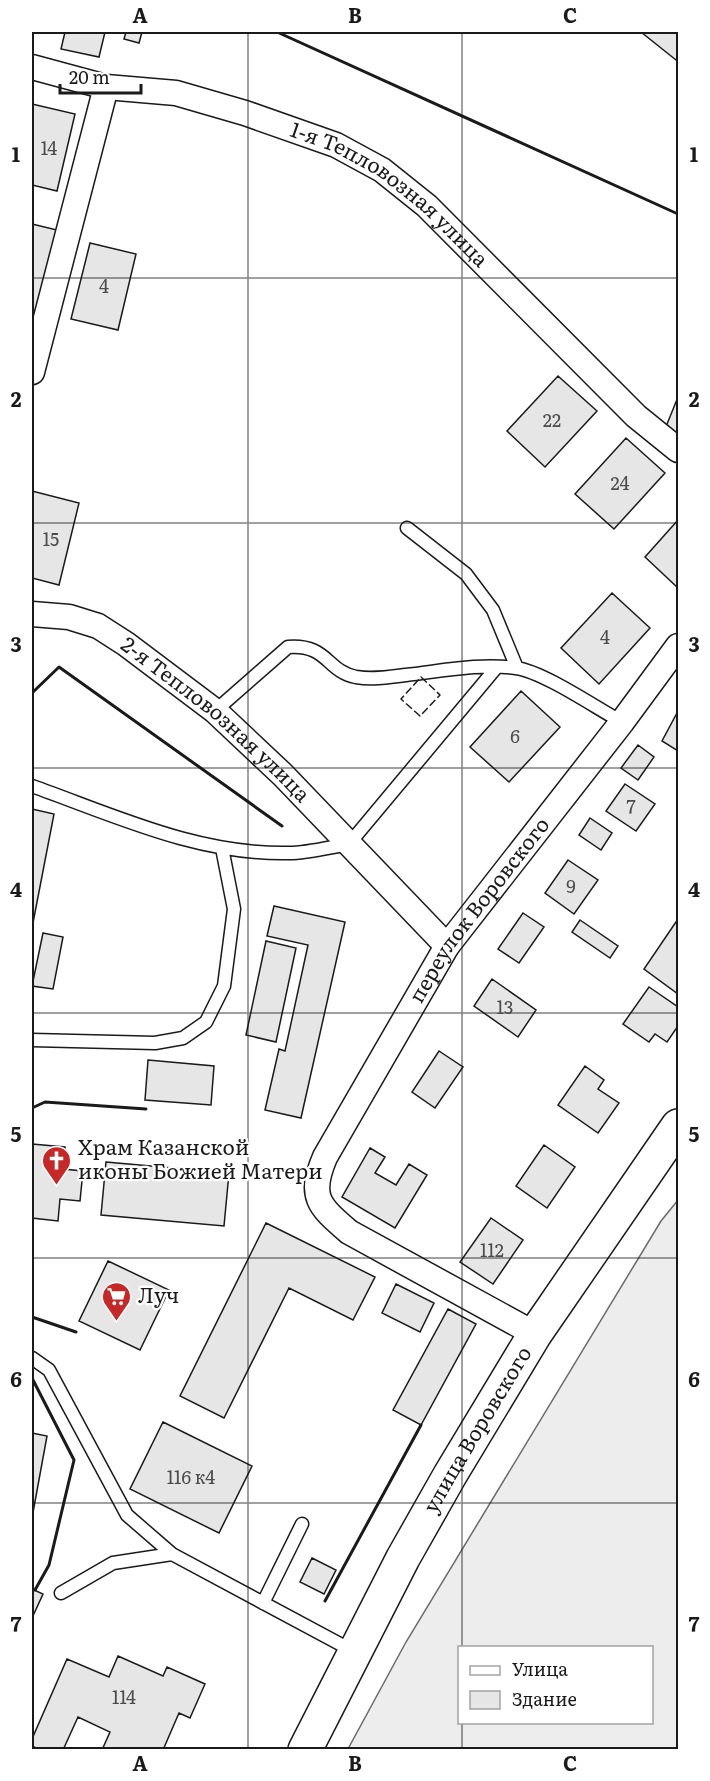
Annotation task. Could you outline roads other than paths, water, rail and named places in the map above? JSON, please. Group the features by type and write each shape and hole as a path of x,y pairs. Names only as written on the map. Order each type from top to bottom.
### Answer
{"main road":[{"name":"улица Воровского","path":"305,1749 450,1475 535,1334 678,1126"}],"street":[{"name":"1-я Тепловозная улица","path":"32,67 106,87 176,93 245,113 336,145 382,170 427,206 636,416 678,450"},
{"path":"32,372 106,87"},
{"name":"2-я Тепловозная улица","path":"32,614 69,617 98,626 126,644 215,711 283,775 447,946"},
{"name":"переулок Воровского","path":"535,1334 350,1232 326,1212 317,1195 316,1178 325,1157 447,946 622,722 678,646"}],"lane":[{"path":"407,528 466,574 493,610 518,668"},
{"path":"215,711 288,647 303,646 320,652 340,670 355,676 378,679 469,668 518,668 542,677 622,722"},
{"path":"32,786 165,835 222,848 290,853 349,844 496,668"},
{"path":"32,1040 155,1043 183,1038 206,1022 224,986 231,946 234,909 222,848"},
{"path":"32,1358 49,1370 127,1515 172,1554 355,1652"},
{"path":"262,1603 302,1524"},
{"path":"61,1593 113,1563 172,1554"}],"place":[{"name":"Храм Казанской иконы Божией Матери","path":"57,1186"},
{"name":"Луч","path":"117,1322"}]}
